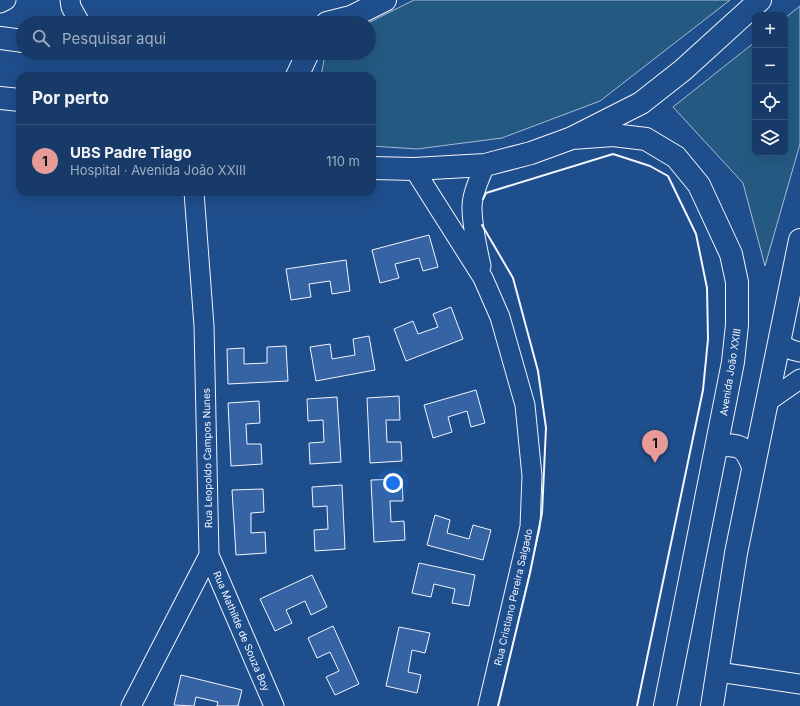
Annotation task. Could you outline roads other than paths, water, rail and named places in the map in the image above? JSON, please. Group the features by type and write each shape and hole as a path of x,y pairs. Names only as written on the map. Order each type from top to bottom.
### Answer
{"main road":[{"path":"354,16 385,0"},
{"path":"376,168 414,169 485,165 531,154 572,138 641,103 683,70 760,0"},
{"path":"0,38 16,40"},
{"path":"299,72 305,60"},
{"path":"0,98 16,100"},
{"name":"Avenida João XXIII","path":"572,138 613,135 646,139 676,157 699,185 731,254 737,282 738,325 733,362 665,706"},
{"path":"712,706 736,553 780,344 800,240"},
{"path":"717,445 740,447 748,454 753,467"}],"street":[{"path":"0,2 6,0"},
{"path":"70,0 70,7 76,16"},
{"name":"Rua Cristiano Pereira Salgado","path":"483,278 474,232 472,206 478,181 485,165"},
{"name":"Rua Cristiano Pereira Salgado","path":"414,169 483,278 500,317 525,405 532,476 530,527 488,706"},
{"name":"Rua Leopoldo Campos Nunes","path":"131,706 209,555 204,326 194,196"},
{"path":"780,344 800,352"},
{"path":"767,402 800,379"},
{"name":"Rua Mathilde de Souza Boy","path":"209,555 274,706"},
{"path":"718,672 800,684"}],"place":[{"name":"UBS Padre Tiago","path":"655,463"}]}
